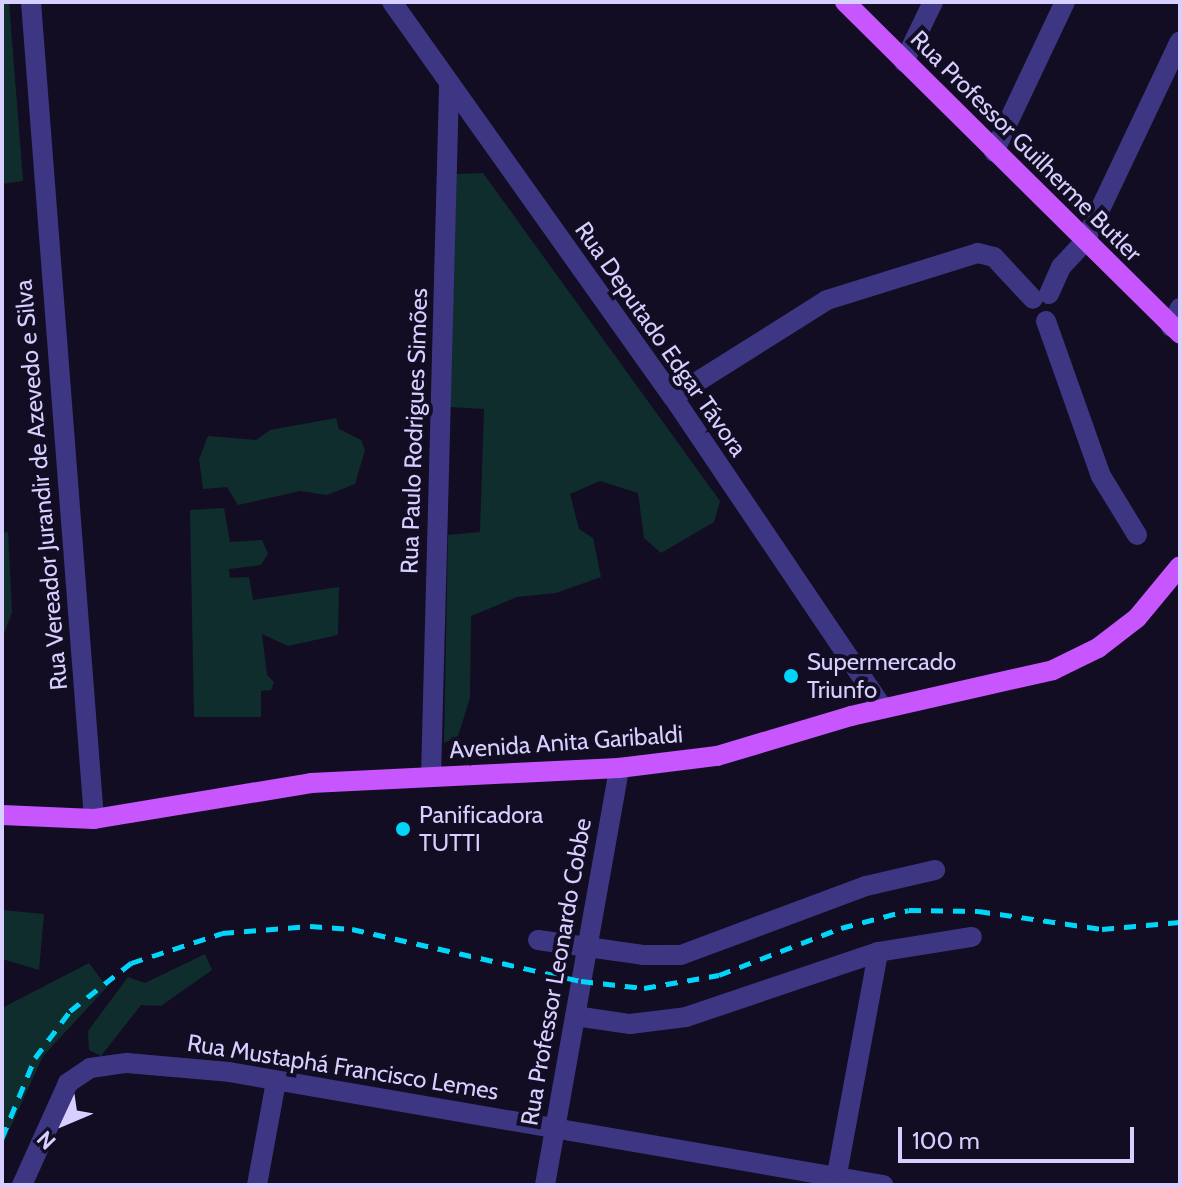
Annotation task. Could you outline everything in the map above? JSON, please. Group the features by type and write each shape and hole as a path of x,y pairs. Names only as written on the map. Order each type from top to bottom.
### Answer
{"main road":[{"name":"Rua Professor Guilherme Butler","path":"845,2 1177,334"},
{"name":"Avenida Anita Garibaldi","path":"2,815 94,819 287,785 619,768 717,756 883,708 998,687 1078,659 1137,618 1180,566"}],"street":[{"name":"Rua Vereador Jurandir de Azevedo e Silva","path":"31,2 94,819"},
{"name":"Rua Deputado Edgar Távora","path":"392,2 449,87 673,397 883,708"},
{"path":"904,62 933,2"},
{"path":"994,152 1065,2"},
{"path":"1137,535 1101,476 1046,321 1039,319 1041,296 1061,267 1085,241 1180,41"},
{"name":"Rua Paulo Rodrigues Simões","path":"431,776 449,87"},
{"path":"673,397 827,300 978,253 994,257 1041,296"},
{"path":"1177,334 1180,308"},
{"name":"Rua Professor Leonardo Cobbe","path":"545,1185 619,768"},
{"path":"538,940 681,955 866,886 935,870"},
{"path":"575,1016 630,1024 686,1017 878,952 972,937"},
{"path":"836,1181 878,952"},
{"name":"Rua Mustaphá Francisco Lemes","path":"22,1185 59,1097 78,1073 105,1064 162,1064 555,1129 836,1181 883,1185"},
{"path":"257,1185 276,1081"}],"green space":[{"path":"2,2 9,2 23,181 2,184"},
{"path":"483,173 720,501 714,522 661,553 644,538 638,493 600,481 570,494 579,529 593,538 601,577 556,593 517,597 471,616 470,698 458,736 444,743 448,535 480,532 484,409 450,407 456,174"},
{"path":"336,418 339,429 361,440 365,450 355,484 327,495 300,491 238,505 227,487 203,489 199,459 208,436 256,440 270,430"},
{"path":"224,508 230,542 262,540 268,554 261,565 229,569 230,578 249,577 253,600 339,587 338,635 288,646 262,634 267,675 274,682 271,690 261,691 261,717 194,717 190,510"},
{"path":"8,532 12,612 2,640 2,533"},
{"path":"2,910 44,914 39,970 2,959"},
{"path":"205,954 212,970 161,1006 141,1005 101,1056 89,1050 88,1031 128,977 145,983"},
{"path":"89,963 107,987 43,1056 2,1146 2,1008"}],"railway":[{"path":"2,1138 35,1058 70,1011 131,963 222,933 310,926 352,929 581,981 644,988 719,975 841,928 909,910 978,911 1102,929 1180,922"}],"place":[{"name":"Supermercado Triunfo","path":"791,676"},
{"name":"Panificadora TUTTI","path":"403,829"}]}
